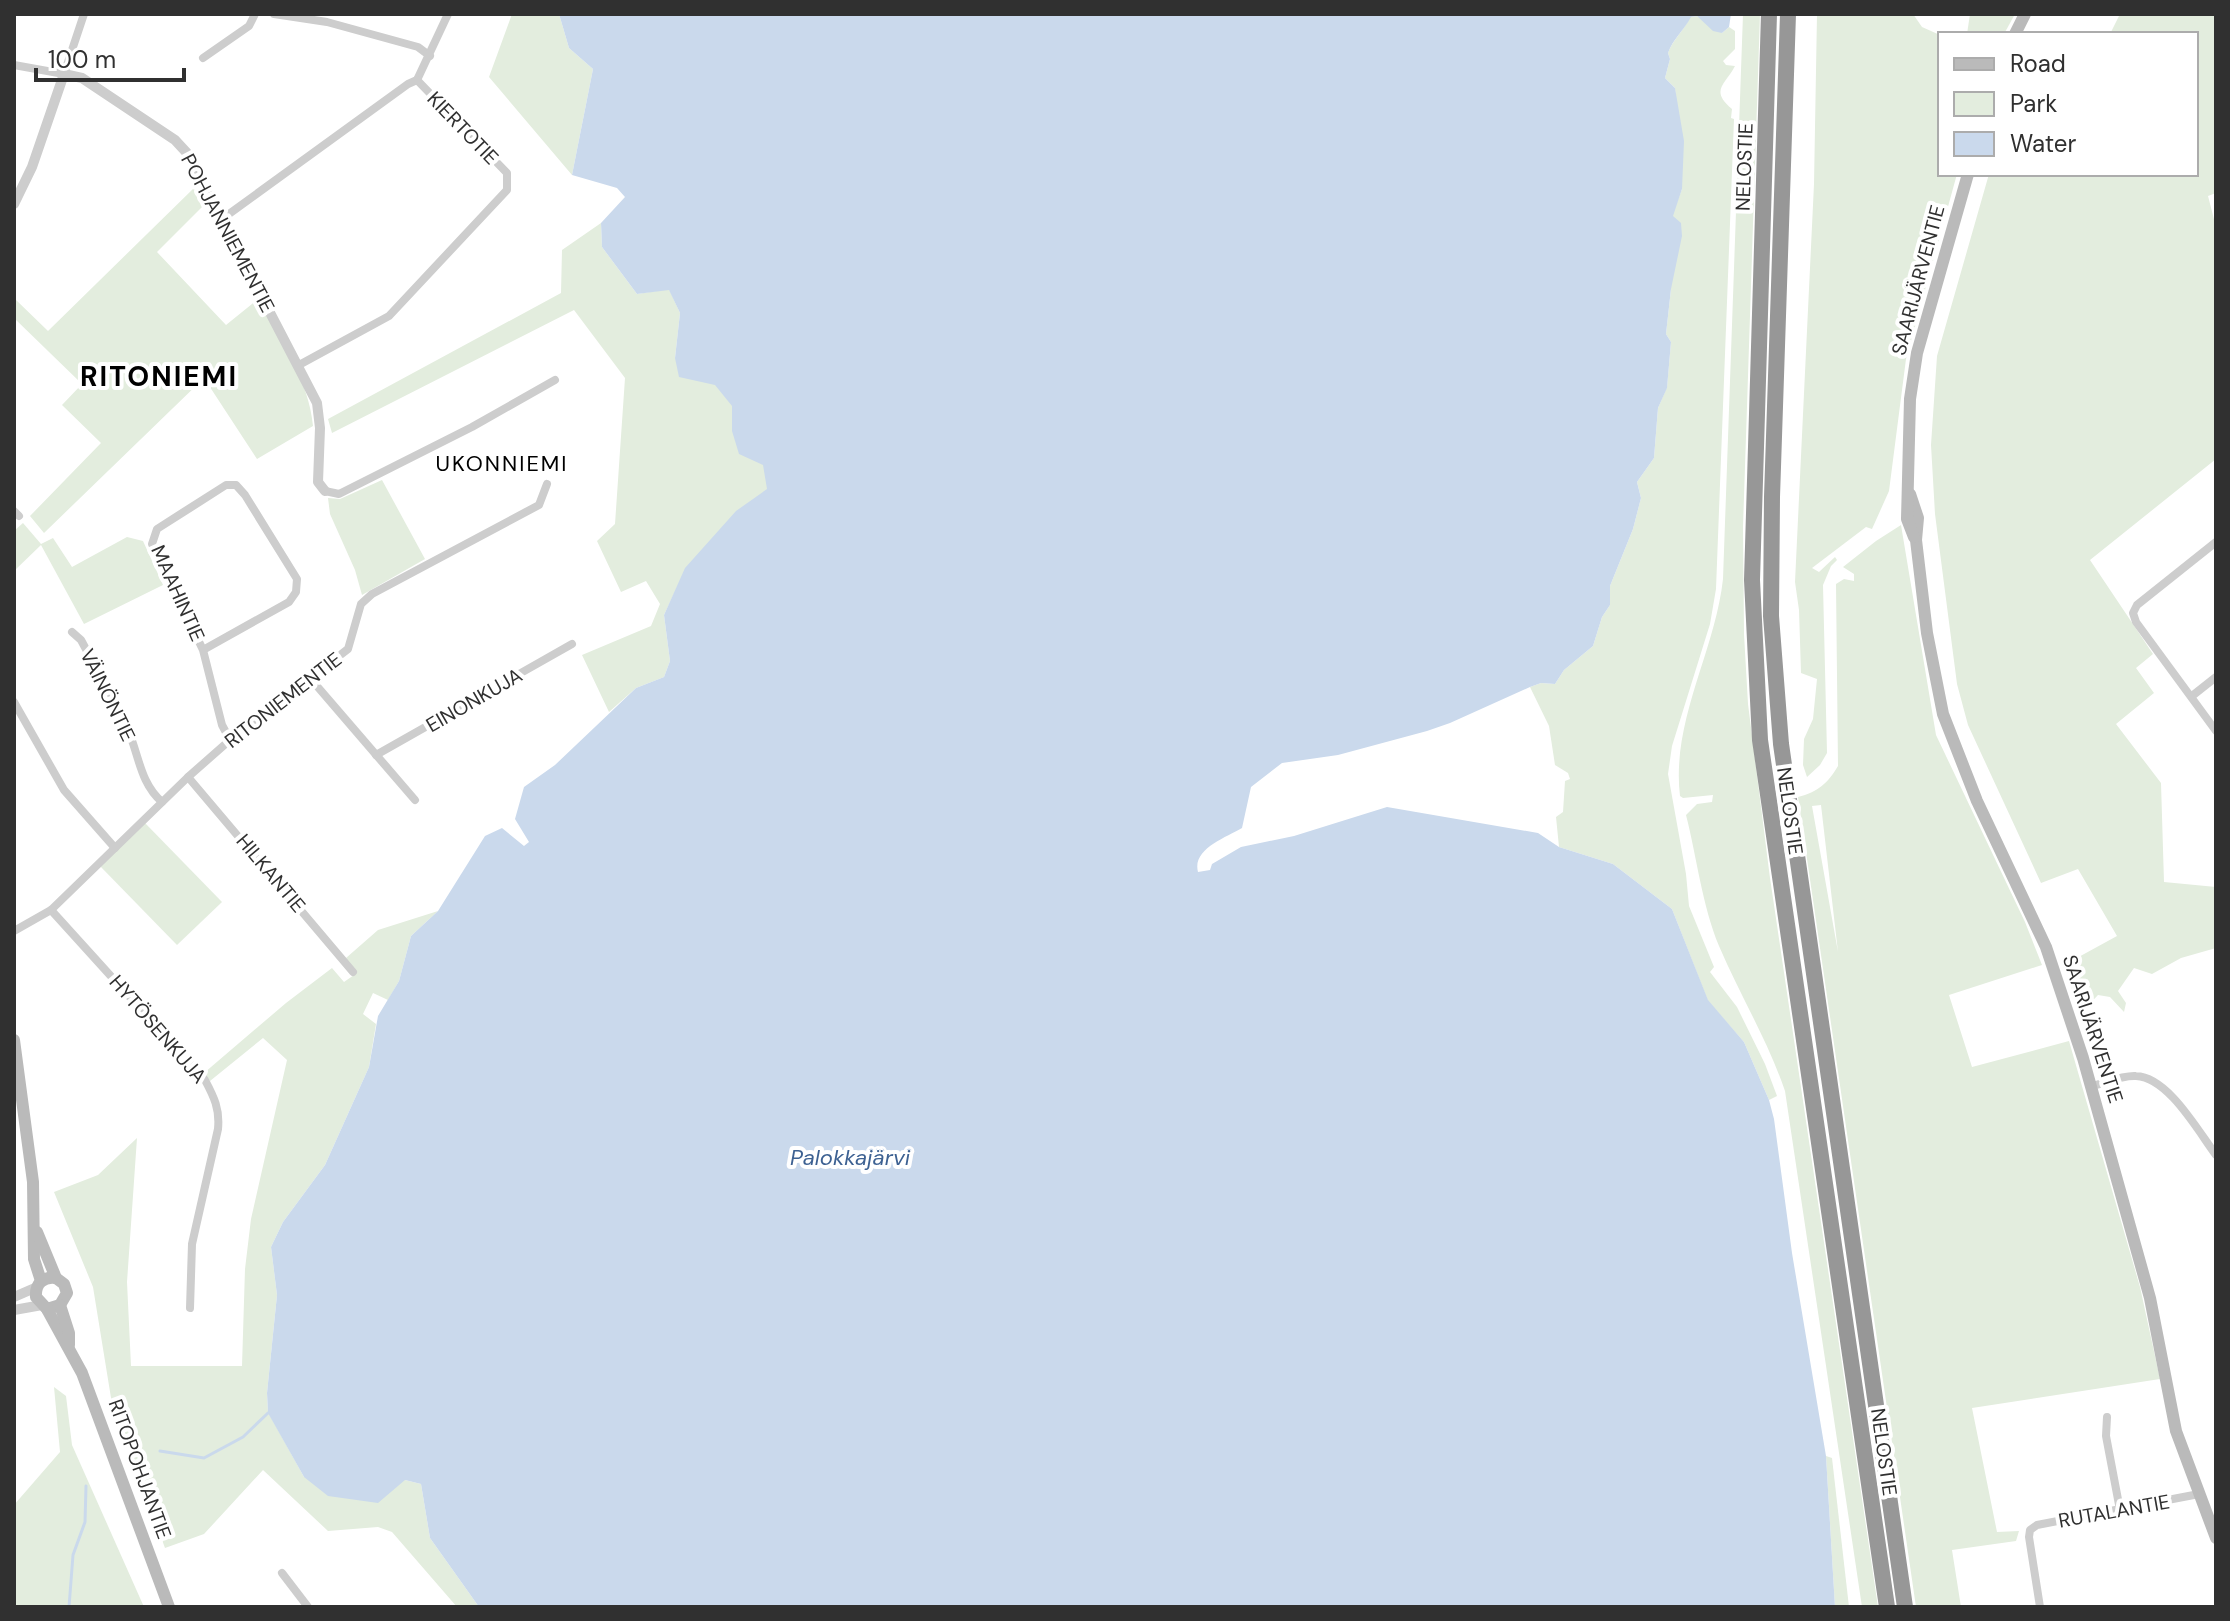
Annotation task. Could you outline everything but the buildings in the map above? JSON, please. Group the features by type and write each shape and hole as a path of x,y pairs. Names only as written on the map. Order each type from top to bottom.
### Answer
{"highway":[{"name":"NELOSTIE","path":"1769,14 1752,580 1760,740 1887,1607"},
{"name":"NELOSTIE","path":"1788,14 1772,497 1774,670 1791,825 1905,1607"}],"main road":[{"path":"2016,32 2025,14"},
{"name":"SAARIJÄRVENTIE","path":"1967,176 1917,353 1910,399 1910,494 1918,518 1916,540 1934,676 1951,741 2046,947 2092,1086 2150,1298 2176,1431 2216,1538"},
{"path":"14,1040 33,1182 34,1259 39,1284 36,1297 50,1306 67,1293 64,1284 56,1278 35,1228"},
{"path":"39,1284 47,1278 56,1278"},
{"name":"RITOPOHJANTIE","path":"50,1306 59,1334 69,1346 101,1418 169,1607"}],"street":[{"path":"14,204 32,167 84,14"},
{"path":"203,58 249,26 255,14"},
{"path":"274,14 327,22 418,47 430,56"},
{"path":"417,80 448,14"},
{"path":"14,65 64,74"},
{"name":"POHJANNIEMENTIE","path":"64,74 82,78 175,140 187,153 317,403 320,428 318,482 325,491"},
{"name":"KIERTOTIE","path":"222,219 417,80 507,173 507,190 389,316 299,365"},
{"path":"325,491 339,494 472,427 555,380"},
{"name":"RITONIEMENTIE","path":"14,931 51,910 230,740 348,649 361,604 372,594 539,505 547,484"},
{"name":"MAAHINTIE","path":"203,650 289,602 296,592 297,579 236,485 226,485 157,529 152,544 203,650 222,725 230,740"},
{"path":"2216,542 2137,605 2133,613 2136,622 2216,731"},
{"name":"VÄINÖNTIE","path":"72,632 81,640 129,730 142,775 153,794 162,802"},
{"name":"EINONKUJA","path":"376,755 572,644"},
{"path":"2192,696 2216,677"},
{"path":"310,678 415,800"},
{"path":"14,702 64,790 115,848"},
{"name":"HILKANTIE","path":"188,777 353,972"},
{"name":"HYTÖSENKUJA","path":"51,910 205,1080 216,1100 218,1129 192,1244 190,1308"},
{"path":"2092,1086 2134,1075 2152,1079 2171,1096 2216,1155"},
{"path":"14,1297 39,1284"},
{"path":"14,1310 50,1306"},
{"path":"2107,1417 2106,1436 2120,1510"},
{"name":"RUTALANTIE","path":"2040,1607 2029,1546 2030,1530 2037,1525 2199,1494"},
{"path":"282,1573 308,1607"}],"green space":[{"path":"512,14 559,14 569,48 593,69 572,175 489,77"},
{"path":"1743,14 1760,14 1743,527 1748,704 1770,878 1878,1607 1862,1607 1785,1091 1713,930 1686,815 1697,804 1712,802 1713,795 1680,796 1682,741 1712,633 1723,579"},
{"path":"1817,14 1913,14 1922,27 1938,34 1938,176 1956,176 1906,359 1889,491 1872,529 1866,527 1812,568 1819,572 1835,557 1837,560 1823,585 1827,753 1807,777 1803,765 1804,739 1813,719 1817,679 1801,673 1795,582 1814,184"},
{"path":"1970,14 2015,14 2005,32 1967,32"},
{"path":"2120,14 2216,14 2216,193 2208,196 2216,227 2216,459 2090,560 2153,654 2136,668 2154,693 2116,724 2161,783 2164,882 2216,887 2216,948 2181,958 2152,974 2134,968 2118,991 2126,1003 2124,1012 2110,997 2098,995 2080,1014 2069,981 2072,977 2068,967 2075,959 2117,936 2078,869 2041,883 1968,725 1957,684 1935,514 1931,445 1937,356 1988,176 2198,176 2198,32 2111,32"},
{"path":"1697,16 1722,33 1729,27 1735,31 1735,49 1723,61 1726,65 1735,66 1720,92 1732,109 1731,118 1734,119 1716,589 1710,624 1672,746 1668,774 1689,906 1714,967 1710,972 1737,1007 1765,1064 1777,1096 1769,1100 1744,1042 1708,1001 1672,909 1613,864 1559,847 1556,817 1563,812 1565,781 1570,779 1568,773 1555,765 1549,726 1530,687 1541,683 1555,684 1564,670 1593,646 1602,617 1610,605 1610,586 1633,529 1641,498 1637,482 1654,458 1658,408 1667,387 1671,342 1666,334 1671,289 1672,216 1682,189 1675,88 1665,78 1670,48 1690,17"},
{"path":"196,186 205,204 157,252 226,325 258,299 300,376 313,426 257,459 204,378 44,533 30,516 101,443 62,405 82,384 14,318 14,298 48,331"},
{"path":"601,223 602,247 637,294 669,289 680,313 675,358 730,374 784,483 686,568 664,615 670,661 664,677 636,688 609,712 582,655 651,626 660,604 646,581 621,592 597,541 615,524 625,378 574,310 332,433 328,419 561,293 562,250"},
{"path":"382,480 425,559 362,595 355,570 330,514 328,498 340,499"},
{"path":"23,523 41,544 53,538 72,567 127,537 143,541 163,585 84,624 41,545 14,571 14,531"},
{"path":"1901,525 1936,735 2025,922 2042,965 1949,995 1972,1067 2069,1041 2140,1287 2160,1379 1972,1408 1997,1532 2019,1531 2016,1541 1952,1550 1961,1607 1916,1607 1798,797 1822,786 1838,766 1836,584 1844,579 1854,581 1854,574 1843,567","holes":["1821,805 1838,952 1812,806"]},
{"path":"145,823 222,902 177,945 100,866"},
{"path":"438,911 411,936 399,981 388,1000 373,993 363,1014 376,1024 369,1067 325,1165 283,1222 271,1247 277,1295 267,1393 268,1412 304,1477 405,1480 421,1484 430,1538 479,1607 457,1607 392,1532 378,1527 328,1531 263,1470 204,1534 165,1548 112,1404 93,1287 54,1192 98,1175 137,1138 127,1282 131,1366 242,1366 245,1269 251,1219 287,1060 263,1038 210,1081 204,1073 332,968 344,982 354,975 346,958 378,930"},
{"path":"54,1387 66,1396 72,1445 144,1607 14,1607 14,1505 60,1452"},
{"path":"1826,1456 1832,1458 1849,1607 1835,1607"}],"water":[{"name":"Palokkajärvi","path":"559,14 1731,14 1729,27 1722,33 1713,31 1697,16 1691,17 1668,53 1670,59 1665,78 1675,88 1684,141 1682,189 1673,216 1681,223 1682,236 1666,334 1671,342 1667,388 1658,408 1654,458 1637,482 1641,498 1633,529 1610,586 1610,605 1602,617 1593,646 1564,670 1555,684 1541,683 1530,687 1427,731 1338,755 1282,763 1251,787 1242,828 1211,845 1197,864 1198,872 1210,870 1212,864 1241,847 1294,836 1387,807 1538,833 1559,847 1613,864 1672,909 1708,1000 1744,1042 1774,1119 1792,1253 1826,1456 1835,1607 479,1607 430,1538 421,1484 405,1480 378,1503 328,1496 304,1477 268,1413 267,1393 277,1295 271,1247 283,1222 325,1165 369,1067 378,1016 399,981 411,936 438,911 485,836 502,828 524,846 529,842 515,819 524,787 555,765 636,688 664,677 670,661 664,615 685,568 736,511 767,489 763,465 739,454 732,431 732,406 715,385 679,377 675,358 680,313 669,290 637,294 602,247 601,223 625,197 617,188 572,175 593,69 569,48"}],"waterway":[{"path":"160,1451 204,1458 243,1437 268,1413"},
{"path":"69,1607 73,1555 85,1522 86,1486"}],"district":[{"name":"RITONIEMI","path":"159,376"},
{"name":"UKONNIEMI","path":"502,463"}]}
